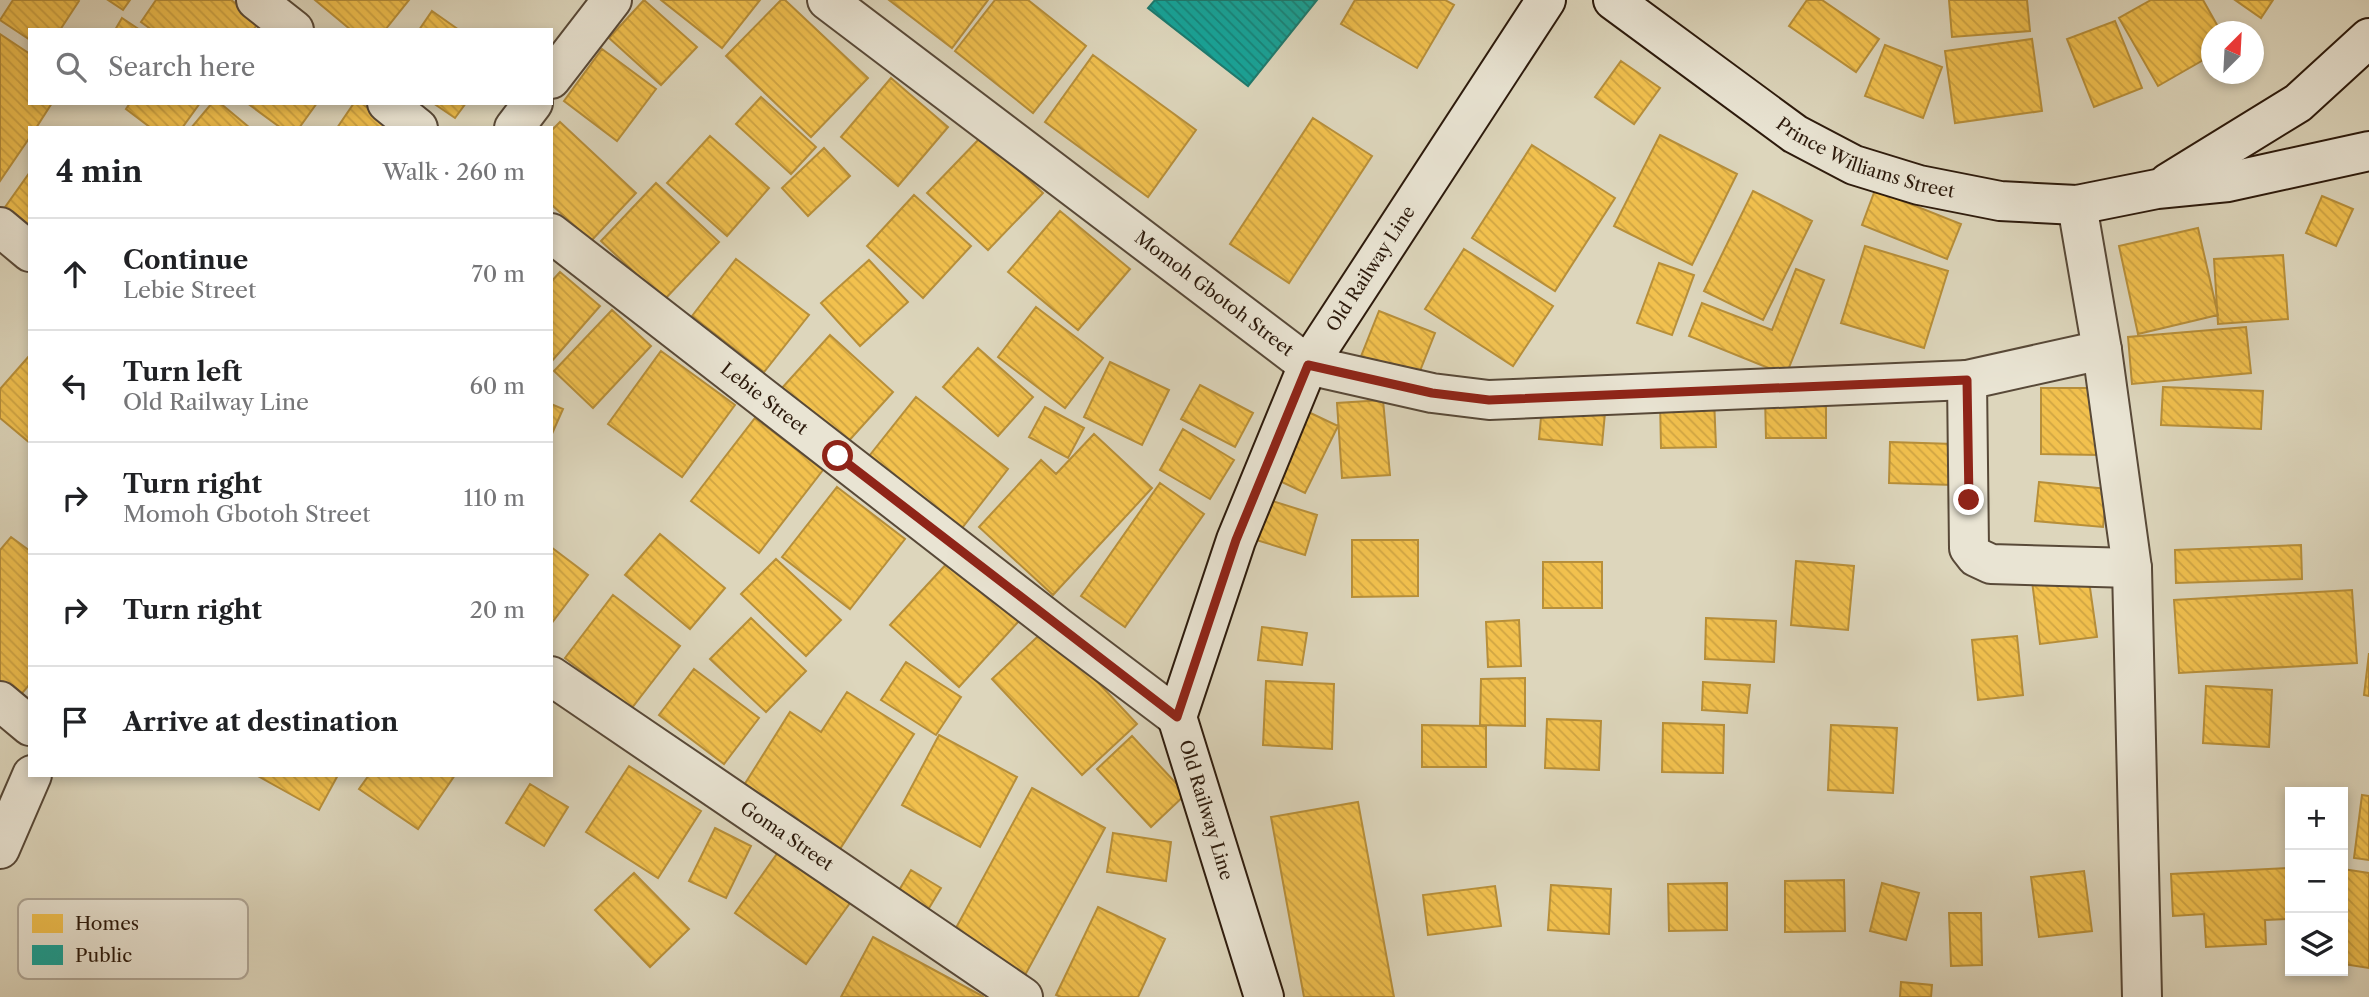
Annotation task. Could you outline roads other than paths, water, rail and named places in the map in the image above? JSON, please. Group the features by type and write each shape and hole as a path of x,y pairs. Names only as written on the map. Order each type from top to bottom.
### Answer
{"street":[{"path":"256,0 291,28"},
{"path":"553,76 612,0"},
{"name":"Momoh Gbotoh Street","path":"827,0 1308,365 1432,393 1489,400 1967,380 2102,350"},
{"name":"Old Railway Line","path":"1264,997 1177,717 1236,540 1308,365 1546,0"},
{"name":"Prince Williams Street","path":"1612,0 1795,134 1854,164 1919,185 2000,201 2077,205 2157,189 2228,183 2369,151"},
{"name":"Prince Williams Street","path":"2157,189 2298,103 2369,38"},
{"path":"389,105 416,126"},
{"path":"516,126 531,105"},
{"path":"2077,205 2102,350 2132,568 2142,997"},
{"path":"0,227 28,251"},
{"name":"Lebie Street","path":"553,235 1177,717"},
{"path":"1967,380 1969,548 1976,557 1992,564 2132,568"},
{"name":"Goma Street","path":"553,677 1023,997"},
{"path":"0,701 28,724"},
{"path":"0,849 31,777"}]}
